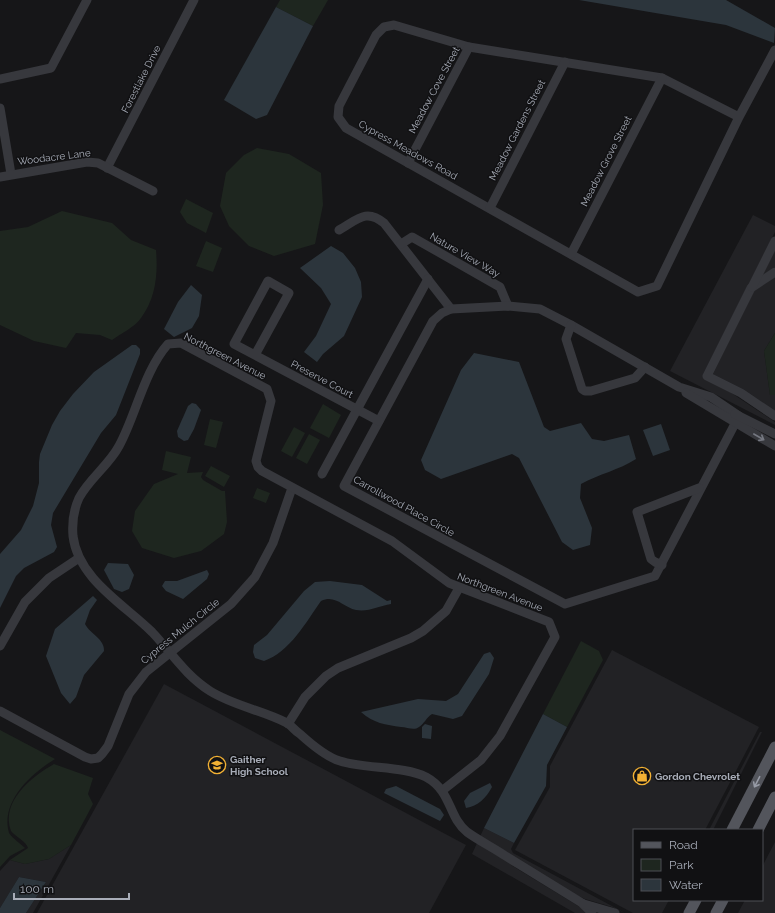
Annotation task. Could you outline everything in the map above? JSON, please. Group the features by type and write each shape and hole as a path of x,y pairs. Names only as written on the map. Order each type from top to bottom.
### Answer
{"main road":[{"path":"733,829 775,747"},
{"path":"759,829 775,797"},
{"path":"689,913 695,901"},
{"path":"716,913 722,901"}],"street":[{"path":"0,79 51,68 87,0"},
{"name":"Forestlake Drive","path":"108,168 194,0"},
{"name":"Cypress Meadows Road","path":"739,117 662,78 469,47 394,25 384,27 376,35 339,106 338,117 346,128 638,292 657,286 739,117 775,50"},
{"name":"Meadow Cove Street","path":"408,163 469,47"},
{"name":"Meadow Gardens Street","path":"490,208 565,62"},
{"name":"Meadow Grove Street","path":"571,254 662,78"},
{"path":"0,108 10,174"},
{"name":"Woodacre Lane","path":"0,177 10,174 87,162 98,163 153,192"},
{"path":"339,230 365,215 376,216 384,223 401,244 451,309"},
{"name":"Nature View Way","path":"401,244 412,237 500,288 508,306"},
{"path":"775,241 707,376 741,393 775,416"},
{"path":"751,288 775,272"},
{"path":"322,474 428,279"},
{"name":"Preserve Court","path":"255,355 289,293 268,281 234,344 379,421"},
{"name":"Carrollwood Place Circle","path":"737,420 699,488 662,565 655,576 565,604 344,486 433,321 442,313 451,309 508,306 540,309 571,325 678,387 711,397 737,420 775,434"},
{"path":"571,325 566,339 582,389 585,391 591,391 636,378 645,367"},
{"name":"Northgreen Avenue","path":"443,790 481,760 500,736 555,637 548,622 459,588 433,573 407,551 392,541 262,471 258,467 256,461 271,400 267,389 181,343 168,344 142,390 119,446 104,468 88,485 79,499 75,509 73,529 73,538 79,558 102,588 141,622 187,674 212,692 227,700 288,724 300,735 338,761 419,774 427,778 443,790 460,825 465,831 582,903 592,913"},
{"path":"678,387 691,398 737,420 775,446"},
{"name":"Cypress Mulch Circle","path":"0,711 85,757 92,759 98,758 108,746 129,694 136,683 169,652 231,604 255,577 273,543 292,488"},
{"path":"662,565 652,559 637,512 699,488"},
{"path":"0,646 25,602 49,578 79,558"},
{"path":"288,724 305,697 326,676 338,668 410,638 423,631 446,611 459,588"},
{"name":"Northgreen Avenue","path":"582,903 615,913"}],"shaded area":[{"path":"753,215 775,226 775,232 703,374 775,422 775,425 670,371"},
{"path":"775,250 775,267 762,276"},
{"path":"775,277 775,333 764,351 770,395 775,395 775,411 743,389 713,374 754,291"},
{"name":"Gordon Chevrolet","path":"612,650 759,727 706,829 633,829 633,901 668,901 662,913 633,913 515,850 550,787 550,766"},
{"name":"Gaither High School","path":"164,684 466,845 429,913 37,913"},
{"path":"760,732 762,732 714,829 710,829"},
{"path":"484,828 514,843 511,849 513,853 625,913 612,907 585,899 511,865 580,907 586,913 575,913 472,854"},
{"path":"775,842 775,913 738,913 744,901 763,901 763,865"},
{"path":"71,845 33,913 26,913 46,882 19,877 0,908 0,871 10,860 25,864 49,859"}],"green space":[{"path":"280,0 328,0 313,26 276,7"},
{"path":"257,148 289,154 321,173 323,205 315,244 274,256 249,246 229,226 220,206 226,173 244,155"},
{"path":"186,199 213,213 206,233 187,223 180,212"},
{"path":"62,211 112,223 131,240 156,250 157,268 155,286 150,302 138,321 112,340 100,335 76,333 66,348 34,341 0,325 0,231 28,227"},
{"path":"206,241 222,248 213,272 196,266"},
{"path":"775,333 775,395 770,395 764,351"},
{"path":"323,404 341,415 329,438 310,428"},
{"path":"210,419 223,422 216,448 204,445"},
{"path":"294,427 305,433 292,457 281,451"},
{"path":"309,434 320,440 307,464 296,458"},
{"path":"166,451 191,457 187,473 203,472 201,477 203,480 222,491 225,491 227,522 224,534 201,551 174,558 142,548 132,531 135,511 154,484 178,474 162,470"},
{"path":"211,466 230,476 224,487 205,476"},
{"path":"257,488 270,493 266,503 253,498"},
{"path":"581,641 599,651 603,660 567,727 543,714"},
{"path":"0,730 55,759 28,780 14,799 9,810 7,821 9,833 25,848 10,856 0,867"},
{"path":"54,764 93,778 88,794 93,804 71,845 49,859 25,864 10,860 28,848 25,843 11,831 9,820 10,810 14,800 28,783"}],"water":[{"path":"579,0 726,0 775,28 774,43 726,25"},
{"path":"276,7 313,26 267,115 256,119 224,100"},
{"path":"331,246 343,253 355,268 361,282 362,297 344,336 323,354 317,362 304,352 316,336 331,304 321,288 300,268"},
{"path":"191,285 202,295 199,316 192,328 174,337 164,329 178,302"},
{"path":"132,345 136,345 140,349 140,354 116,415 101,433 53,513 51,525 57,547 54,552 24,568 16,576 0,608 0,554 21,530 33,506 39,483 40,454 52,425 60,411 73,394 94,372"},
{"path":"474,353 519,362 544,427 550,431 581,423 592,439 604,441 629,435 636,459 581,484 580,498 592,528 590,545 573,550 562,542 519,458 512,454 441,479 425,470 421,460 461,370"},
{"path":"192,403 196,404 201,410 188,440 184,441 178,437 177,431 188,406"},
{"path":"661,424 670,450 653,456 643,430"},
{"path":"108,563 128,564 134,575 129,589 122,592 114,589 104,570"},
{"path":"207,570 209,574 207,579 183,599 166,591 162,586 165,581 177,581"},
{"path":"330,581 362,585 387,601 391,600 391,604 370,610 356,610 335,600 326,599 321,601 297,636 282,651 264,661 255,658 253,652 254,645 267,635 304,591 315,582"},
{"path":"93,596 97,600 90,610 85,624 87,628 100,640 104,647 104,651 84,675 76,697 70,704 61,693 46,656 55,629"},
{"path":"490,652 494,658 489,674 462,716 453,719 432,714 421,726 413,729 380,723 370,719 361,712 418,699 446,701 458,694 484,654"},
{"path":"543,714 567,727 547,765 546,786 514,843 484,828"},
{"path":"425,724 432,726 431,739 422,738 422,727"},
{"path":"490,783 492,787 487,795 478,803 466,808 464,801 470,793"},
{"path":"396,786 440,809 444,815 440,821 384,793 386,789"},
{"path":"19,877 46,882 26,913 0,913 0,908"}],"place":[{"name":"Gaither High School","path":"217,765"},
{"name":"Gordon Chevrolet","path":"642,776"}]}
